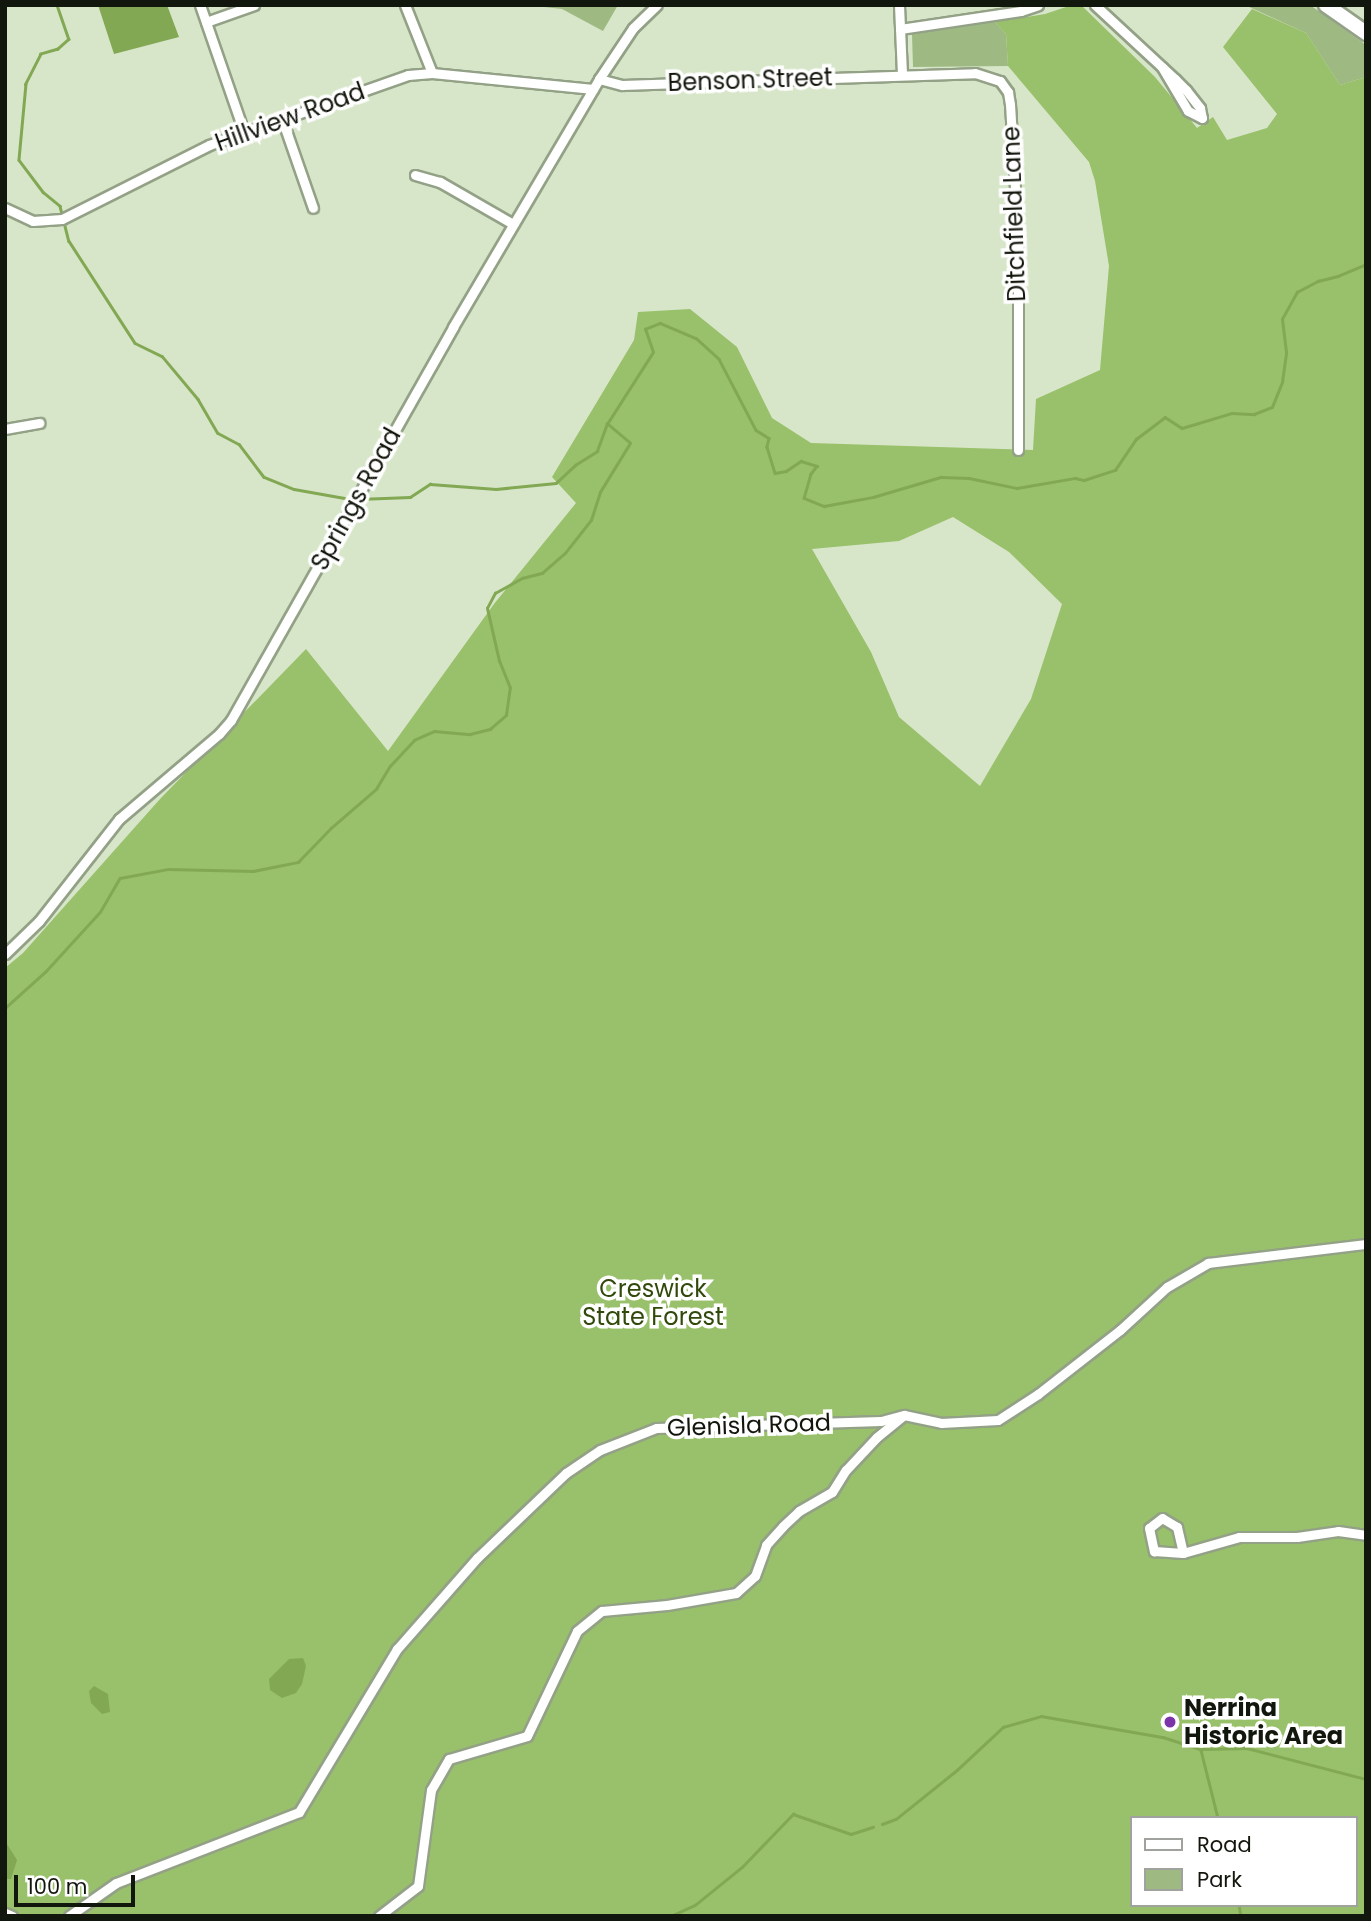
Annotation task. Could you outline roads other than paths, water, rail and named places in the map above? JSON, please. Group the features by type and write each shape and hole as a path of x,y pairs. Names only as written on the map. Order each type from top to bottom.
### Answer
{"highway":[{"path":"1326,5 1366,33"}],"street":[{"path":"200,5 244,132"},
{"path":"206,22 254,5"},
{"path":"405,5 432,73"},
{"name":"Springs Road","path":"5,954 39,921 119,818 219,734 230,720 593,89 633,28 656,5"},
{"path":"899,5 902,73"},
{"path":"900,29 1021,11 1038,5"},
{"path":"1095,5 1162,67 1194,99 1202,118 1188,111 1162,67"},
{"name":"Hillview Road","path":"5,208 33,221 62,219 183,157 244,132 404,76 432,73 593,89"},
{"name":"Benson Street","path":"599,79 622,85 902,73"},
{"name":"Ditchfield Lane","path":"902,73 981,73 1000,81 1008,92 1018,240 1018,450"},
{"path":"282,119 313,208"},
{"path":"415,175 440,182 513,224"},
{"path":"5,429 39,423"},
{"name":"Glenisla Road","path":"69,1916 116,1883 299,1812 397,1649 477,1558 566,1473 600,1450 656,1428 881,1421 904,1415 941,1423 998,1420 1120,1330 1167,1287 1208,1263 1366,1244"},
{"path":"379,1916 418,1886 431,1790 449,1759 527,1736 577,1631 602,1611 667,1605 736,1592 755,1576 766,1545 783,1527 799,1511 832,1492 846,1470 877,1437 904,1415"},
{"path":"1183,1553 1177,1527 1162,1518 1149,1528 1154,1551 1183,1553 1239,1537 1297,1537 1338,1531 1366,1535"},
{"path":"5,1913 12,1916"}],"waterway":[{"path":"57,5 69,39 58,49 41,54 26,84 19,160 43,192 60,206 69,241 135,343 162,356 198,399 218,433 239,444 264,477 294,489 351,499"},
{"path":"358,499 410,497 430,484 496,489 556,483 575,465 597,451 607,424 653,352 645,329 660,323 696,338 719,359 756,430 769,438 767,447 775,473 786,471 801,461 817,466 811,474 804,498 824,506 873,497 941,477 969,478 1017,488 1075,478 1084,480 1115,470 1136,439 1165,417 1182,428 1232,413 1254,414 1272,407 1282,382 1286,352 1282,319 1297,292 1318,281 1366,264"},
{"path":"5,1008 45,972 100,912 120,878 168,869 253,871 298,862 331,828 376,789 390,766 414,740 434,731 470,734 490,729 506,715 510,688 499,661 487,608 495,593 522,578 542,573 565,553 591,520 600,492 630,443 607,424"},
{"path":"882,1824 896,1819 957,1770 1003,1727 1041,1716 1163,1737 1201,1749 1247,1748 1366,1779"},
{"path":"1201,1750 1218,1816"},
{"path":"671,1916 695,1905 742,1867 793,1814 851,1834 873,1827"},
{"path":"1239,1907 1241,1916"}],"place":[{"name":"Nerrina Historic Area","path":"1170,1722"}],"park label":[{"name":"Creswick State Forest","path":"653,1303"}]}
